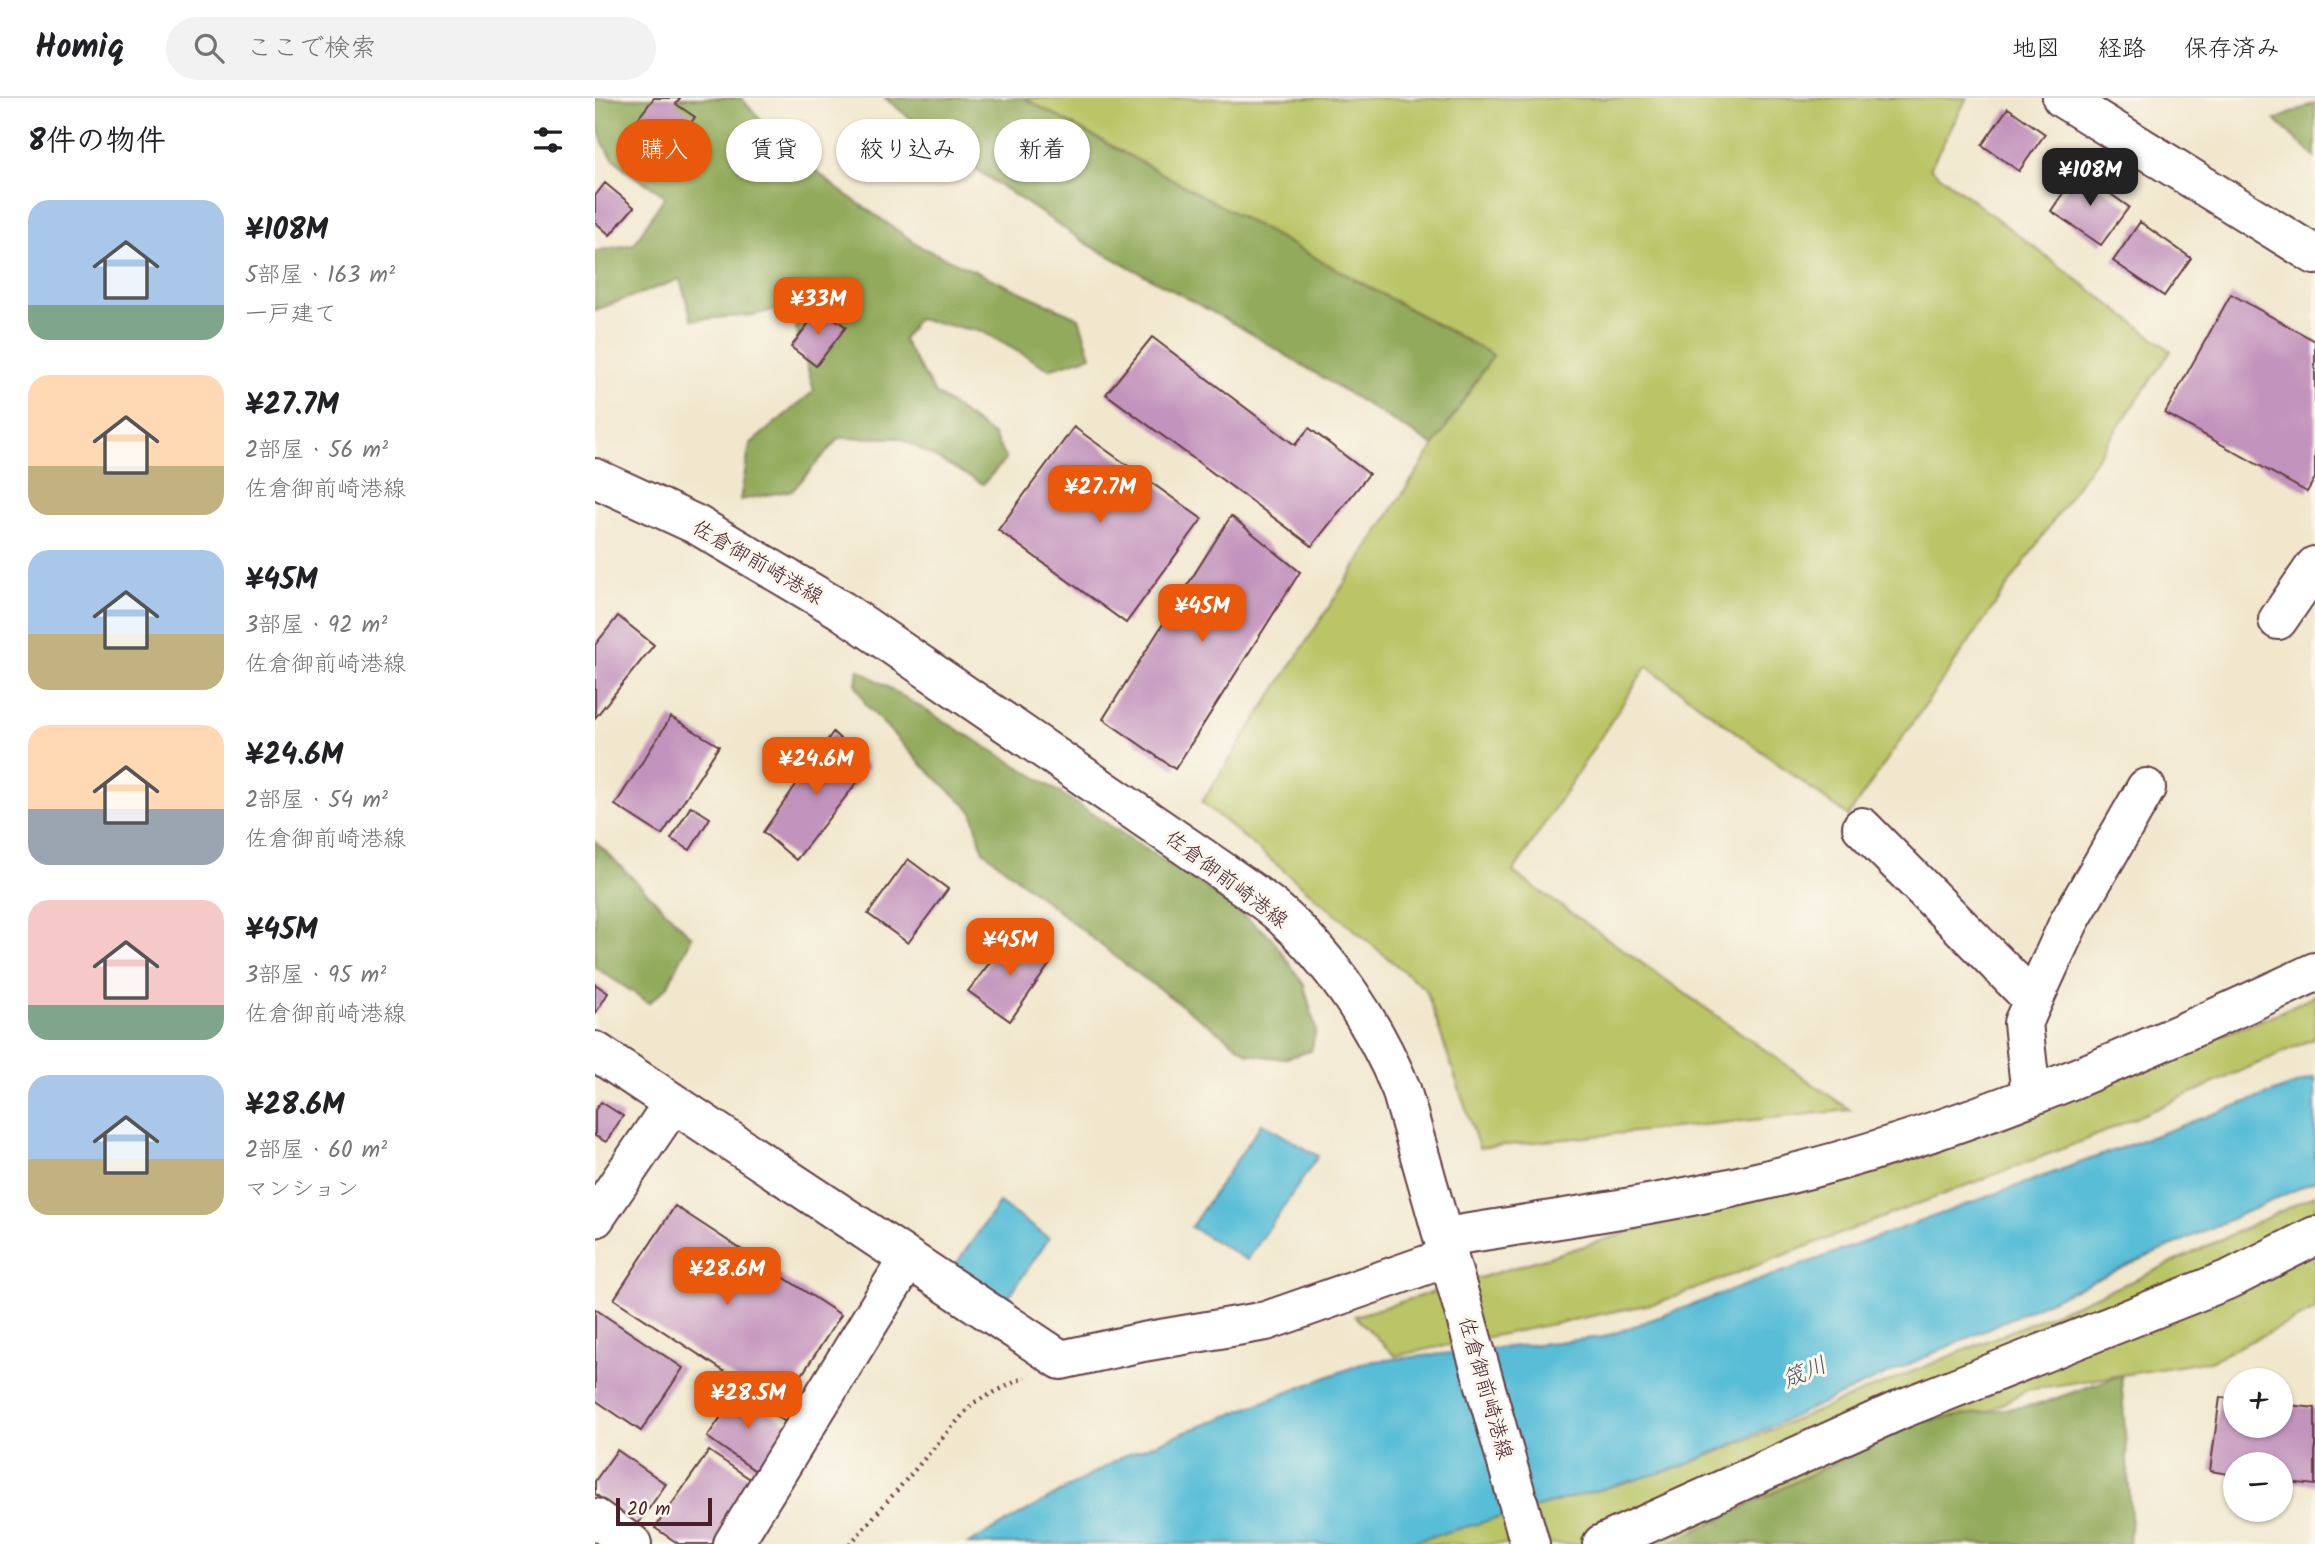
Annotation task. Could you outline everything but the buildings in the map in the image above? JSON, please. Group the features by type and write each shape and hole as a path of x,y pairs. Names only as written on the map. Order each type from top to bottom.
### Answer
{"street":[{"path":"2062,98 2315,255"},
{"name":"佐倉御前崎港線","path":"595,478 697,525 841,610 1279,913 1316,951 1381,1042 1401,1089 1530,1544"},
{"path":"2278,620 2315,566"},
{"path":"2031,1096 2023,1023 2069,922 2146,788"},
{"path":"1862,827 2033,1000"},
{"path":"595,1051 1061,1360 1143,1342 1266,1321 1447,1247 1778,1177 1938,1130 2031,1096 2315,972"},
{"path":"595,1217 673,1103"},
{"path":"1602,1544 1904,1408 2232,1278 2315,1236"},
{"path":"733,1544 908,1259"},
{"path":"595,1518 632,1544"}],"path":[{"path":"850,1544 973,1403 1061,1360"}],"green space":[{"path":"595,98 741,98 760,119 726,119 726,182 822,182 822,176 923,248 1079,318 1091,356 1049,369 983,332 917,319 903,340 935,393 994,436 1006,459 983,484 900,438 839,438 793,490 740,500 750,444 814,391 790,306 754,315 692,320 680,279 595,310 595,251 634,244 665,196 644,182 712,182 712,119 616,119 616,161 606,147 596,118"},
{"path":"885,98 1024,98 1062,119 994,119 994,181 980,172 980,119 911,119"},
{"path":"1024,98 1967,98 1930,168 2171,351 1848,816 1647,666 1513,872 1850,1110 1479,1148 1426,990 1202,802 1493,355 1090,134 1090,119 1062,119"},
{"path":"2315,103 2315,157 2275,120"},
{"path":"1090,134 1493,355 1434,446 1240,327 1087,244 995,182 1090,182"},
{"path":"858,669 1036,777 1222,899 1271,937 1304,985 1316,1030 1311,1051 1283,1059 1249,1054 1126,965 983,851 972,811 922,765 866,705 856,685"},
{"path":"595,841 692,937 667,987 649,1003 595,967"},
{"path":"2315,995 2315,1038 2088,1139 1661,1302 1395,1356 1355,1316 1669,1220 1911,1157 2278,1013"},
{"path":"2315,1195 2315,1310 2210,1361 2027,1390 1748,1544 1404,1544 1681,1467 2137,1279"},
{"path":"2121,1375 2131,1516 2129,1544 1669,1544 1917,1422 2040,1404"}],"water":[{"name":"筬川","path":"2315,1077 2315,1181 1681,1467 1404,1544 968,1544 1124,1456 1366,1362 1604,1337"},
{"path":"1262,1123 1318,1156 1247,1260 1191,1227"},
{"path":"999,1203 1049,1238 1005,1302 954,1267"}]}
